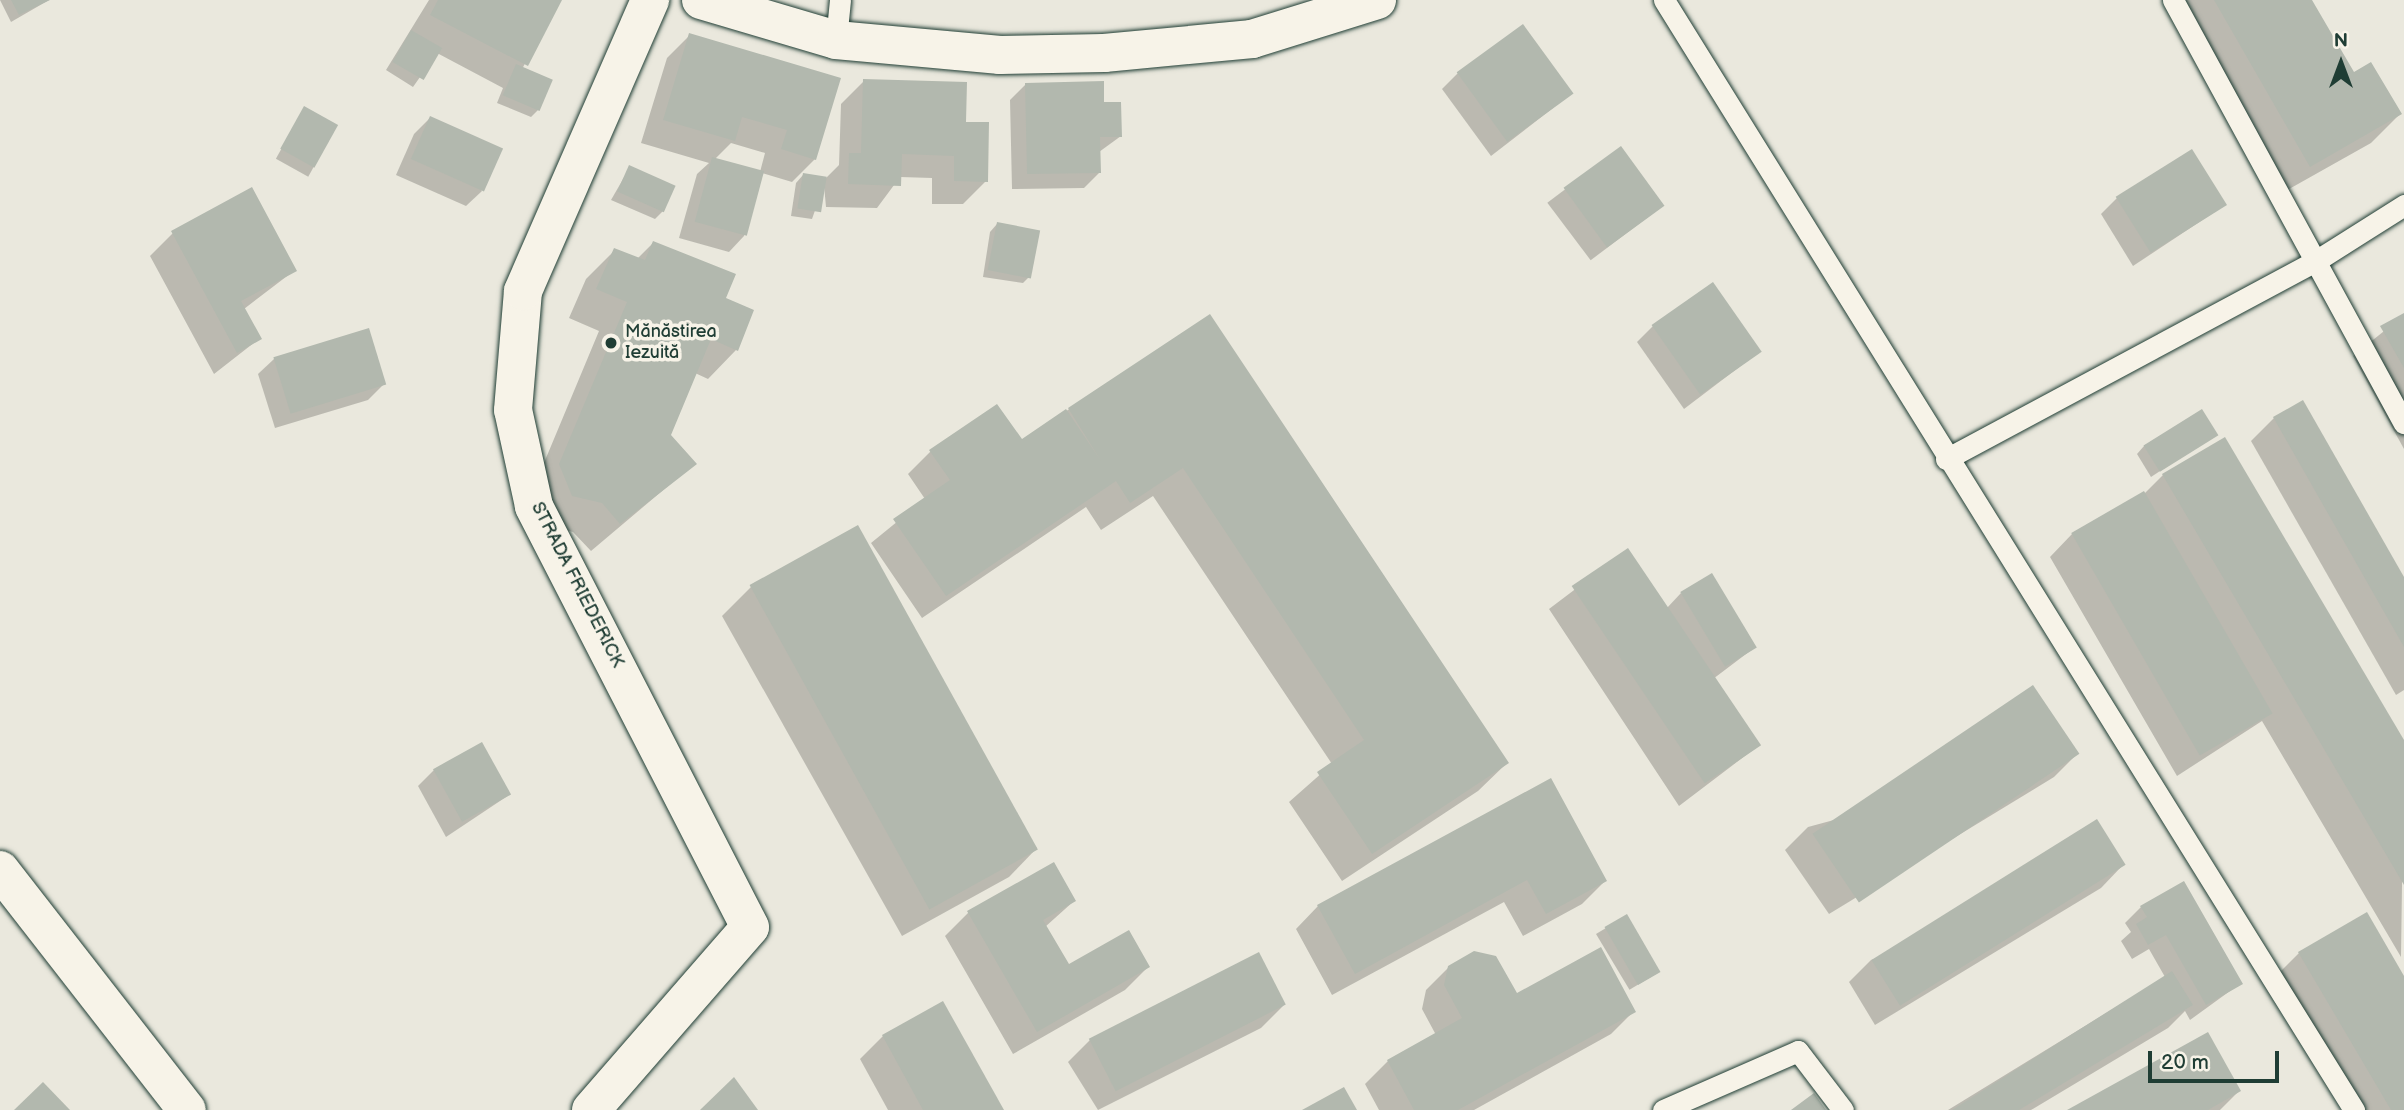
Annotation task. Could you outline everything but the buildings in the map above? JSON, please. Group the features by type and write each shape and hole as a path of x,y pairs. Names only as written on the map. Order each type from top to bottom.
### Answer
{"street":[{"name":"STRADA FRIEDERICK","path":"591,1110 750,927 534,506 513,410 523,291 650,0"},
{"path":"701,0 836,40 1000,55 1104,54 1252,39 1377,0"},
{"path":"0,870 187,1110"}],"lane":[{"path":"836,40 840,0"},
{"path":"1664,0 1946,459 2354,1110"},
{"path":"2173,0 2404,423"},
{"path":"1946,459 2314,262 2404,205"},
{"path":"1664,1110 1798,1051 1843,1110"}],"place":[{"name":"Mănăstirea Iezuită","path":"611,343"}]}
